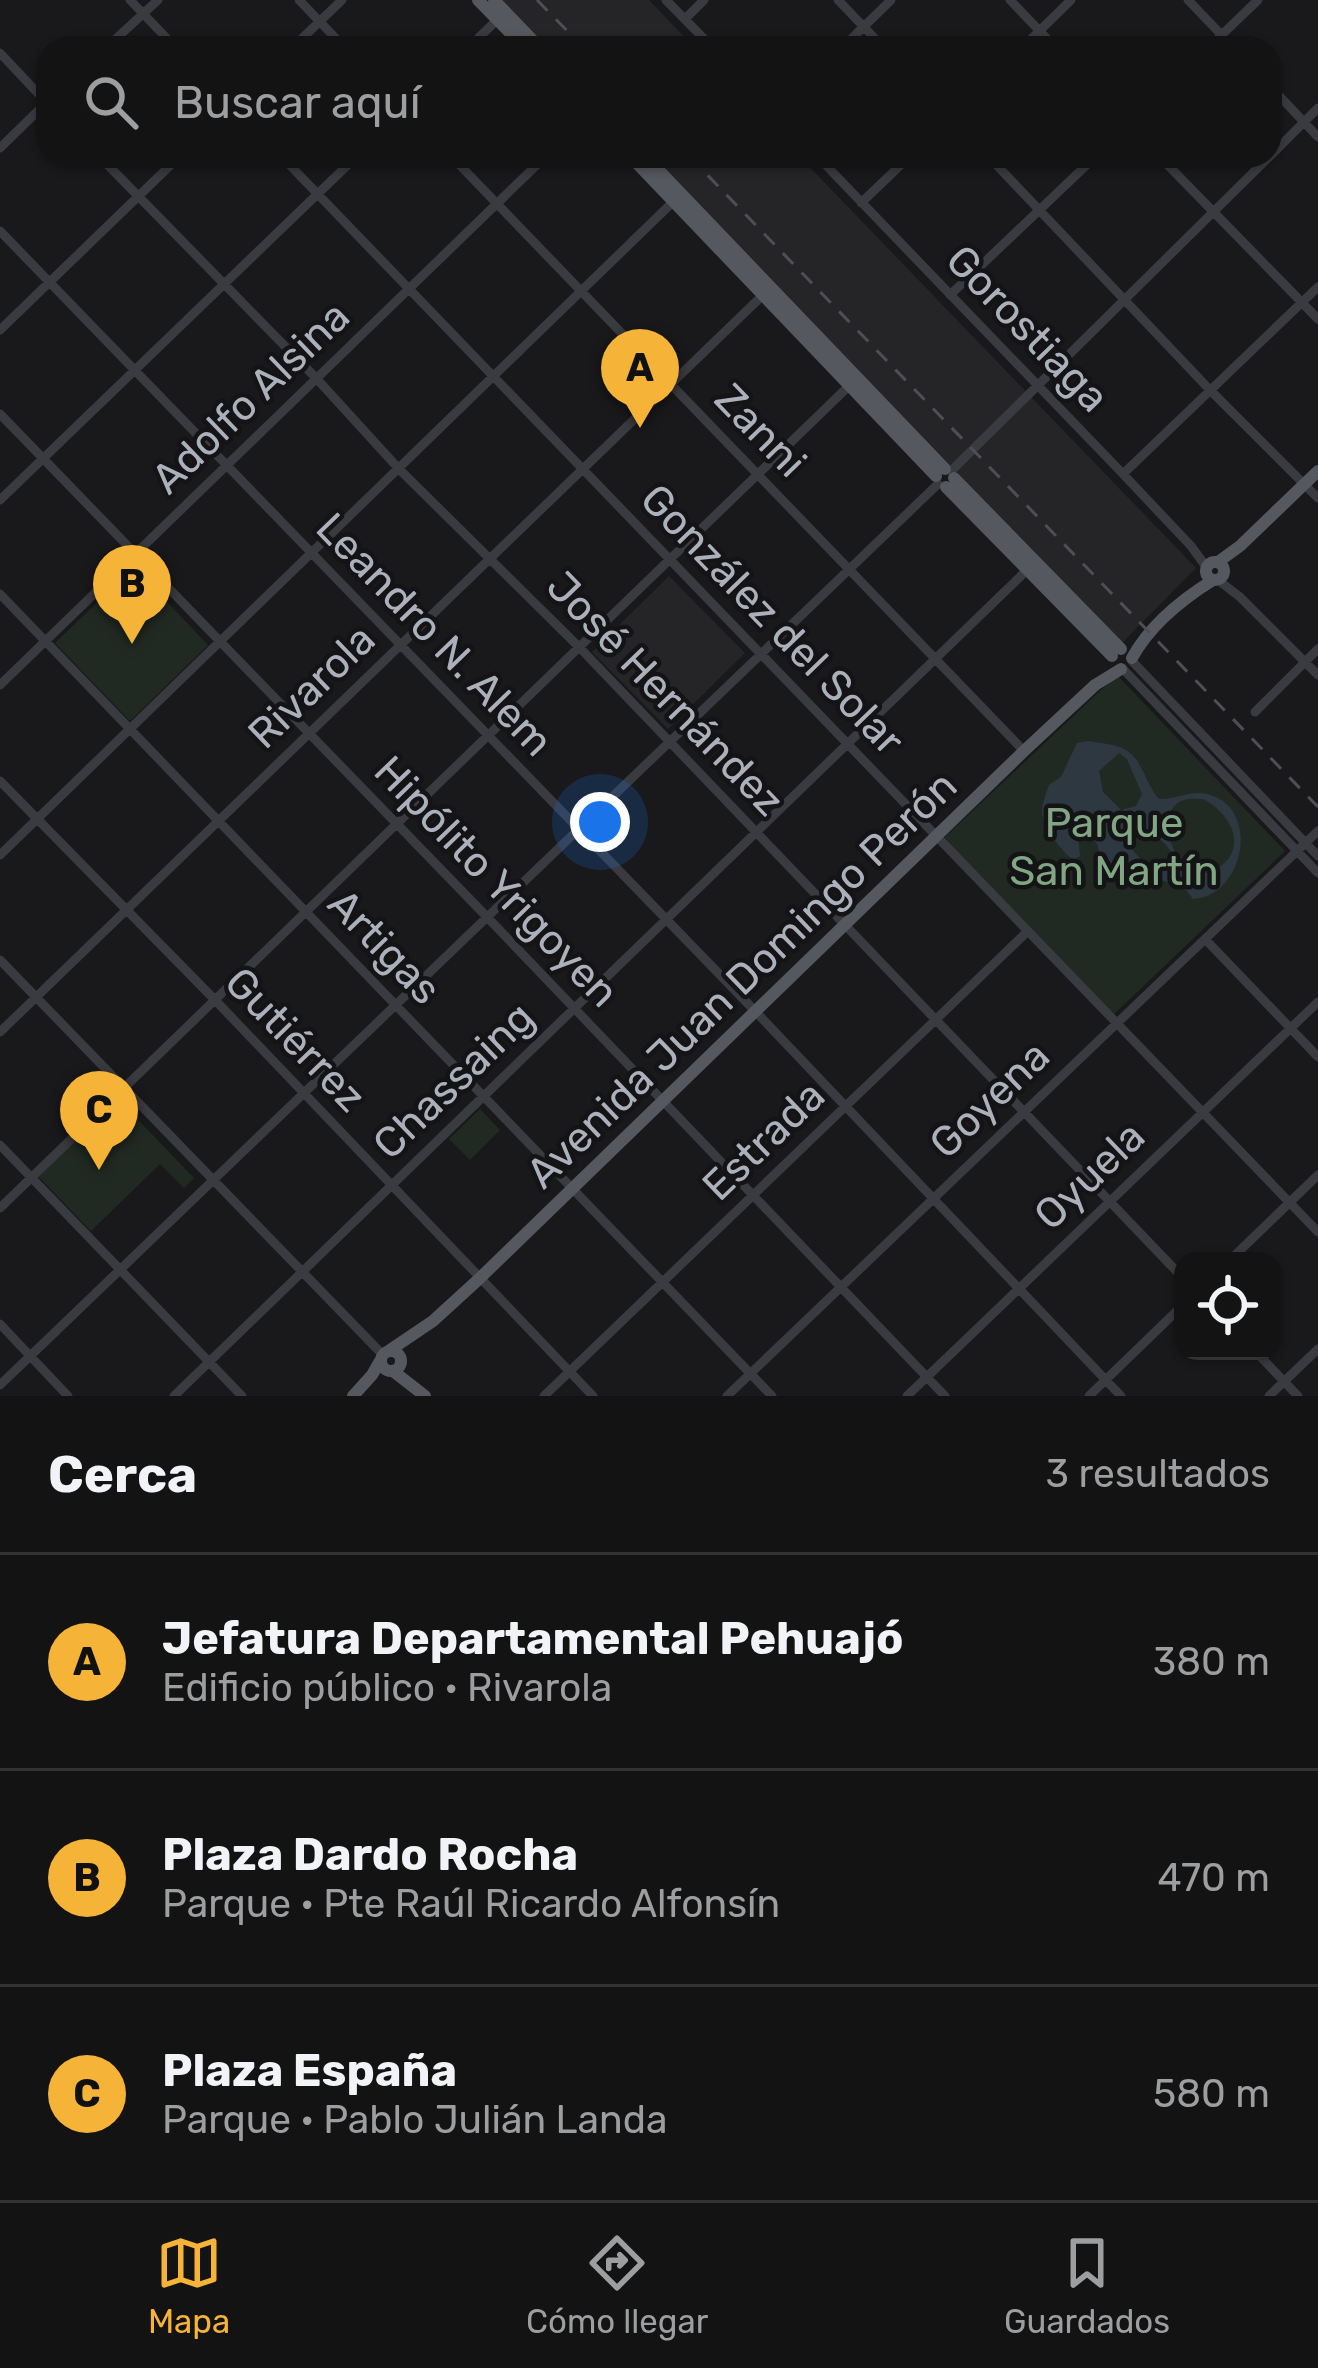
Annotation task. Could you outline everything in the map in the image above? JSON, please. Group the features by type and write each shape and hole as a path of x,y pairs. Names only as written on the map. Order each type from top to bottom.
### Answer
{"main road":[{"path":"478,0 525,36"},
{"path":"494,0 516,36"},
{"path":"643,168 1122,659"},
{"path":"654,168 677,198"},
{"path":"1215,571 1318,471"},
{"name":"Avenida Juan Domingo Perón","path":"354,1396 396,1367 433,1321 1215,571"},
{"name":"Avenida Juan Domingo Perón","path":"354,1396 384,1355 433,1321"},
{"path":"384,1355 399,1355 396,1367 425,1396"}],"street":[{"path":"130,0 164,36"},
{"path":"119,36 158,0"},
{"path":"298,0 333,36"},
{"path":"304,36 342,0"},
{"path":"666,0 701,36"},
{"path":"685,19 704,0"},
{"path":"838,0 873,36"},
{"path":"855,36 891,0"},
{"path":"1010,0 1044,36"},
{"path":"1034,36 1071,0"},
{"path":"1189,0 1222,35 1258,0"},
{"path":"480,36 501,16"},
{"path":"0,53 36,90"},
{"path":"1282,99 1318,136"},
{"path":"1282,144 1318,108"},
{"path":"0,148 36,114"},
{"name":"José Hernández","path":"111,168 399,469 579,647 1174,1269"},
{"path":"0,330 168,168"},
{"name":"González del Solar","path":"292,168 1318,1232"},
{"path":"0,500 344,168"},
{"name":"Zanni","path":"463,168 1024,751"},
{"name":"Adolfo Alsina","path":"0,685 533,168"},
{"name":"Gorostiaga","path":"828,168 1318,675"},
{"path":"861,203 897,168"},
{"path":"999,168 1318,498"},
{"path":"950,295 1084,168"},
{"path":"1171,168 1318,319"},
{"path":"0,1385 945,477 1258,168"},
{"path":"0,855 677,198"},
{"name":"Leandro N. Alem","path":"0,231 1121,1396"},
{"path":"1123,474 1318,287"},
{"name":"Rivarola","path":"0,1032 767,290"},
{"path":"0,1208 854,381"},
{"name":"Hipólito Yrigoyen","path":"0,414 945,1396"},
{"name":"Chassaing","path":"174,1396 1032,566"},
{"name":"Artigas","path":"0,594 772,1396"},
{"path":"1255,712 1318,649"},
{"path":"1122,659 1301,847 1318,873"},
{"name":"Gutiérrez","path":"0,782 593,1396"},
{"name":"Goyena","path":"727,1396 1318,830"},
{"path":"1301,847 1318,856"},
{"name":"Estrada","path":"544,1396 1028,931"},
{"path":"1205,939 1318,1057"},
{"path":"0,960 384,1355"},
{"name":"Oyuela","path":"907,1396 1318,1002"},
{"path":"0,1144 242,1396"},
{"path":"1237,1252 1318,1175"},
{"path":"1088,1396 1174,1314"},
{"path":"0,1324 68,1396"},
{"path":"1269,1396 1318,1349"},
{"path":"1264,1360 1298,1396"}],"shaded area":[{"path":"500,0 649,0 684,36 535,36"},
{"path":"663,168 811,168 1196,568 1122,643"},
{"path":"669,576 745,653 668,729 592,652"},
{"path":"1077,743 1126,750 1159,799 1201,793 1224,802 1235,816 1240,851 1224,884 1193,899 1177,878 1168,882 1103,865 1097,844 1083,827 1077,827 1080,856 1073,860 1047,828 1042,809 1049,785 1061,777","holes":["1119,753 1127,759 1142,794 1136,806 1121,810 1103,792 1099,771","1203,799 1221,812 1232,830 1229,858 1206,873 1182,861 1169,834 1173,807 1184,800","1128,827 1158,838 1171,852 1167,862 1156,867 1144,861 1122,833"]}],"green space":[{"path":"134,567 208,645 130,721 55,643"},
{"name":"Parque San Martín","path":"1117,675 1285,851 1111,1017 943,839"},
{"path":"118,1099 194,1178 184,1188 160,1164 91,1231 38,1176"},
{"path":"480,1109 500,1130 470,1160 449,1139"}],"railway":[{"path":"537,0 572,36"},
{"path":"701,168 1318,807"}],"place":[{"name":"Jefatura Departamental Pehuajó","path":"640,428"},
{"name":"Plaza Dardo Rocha","path":"132,644"},
{"name":"Plaza España","path":"99,1170"}]}
